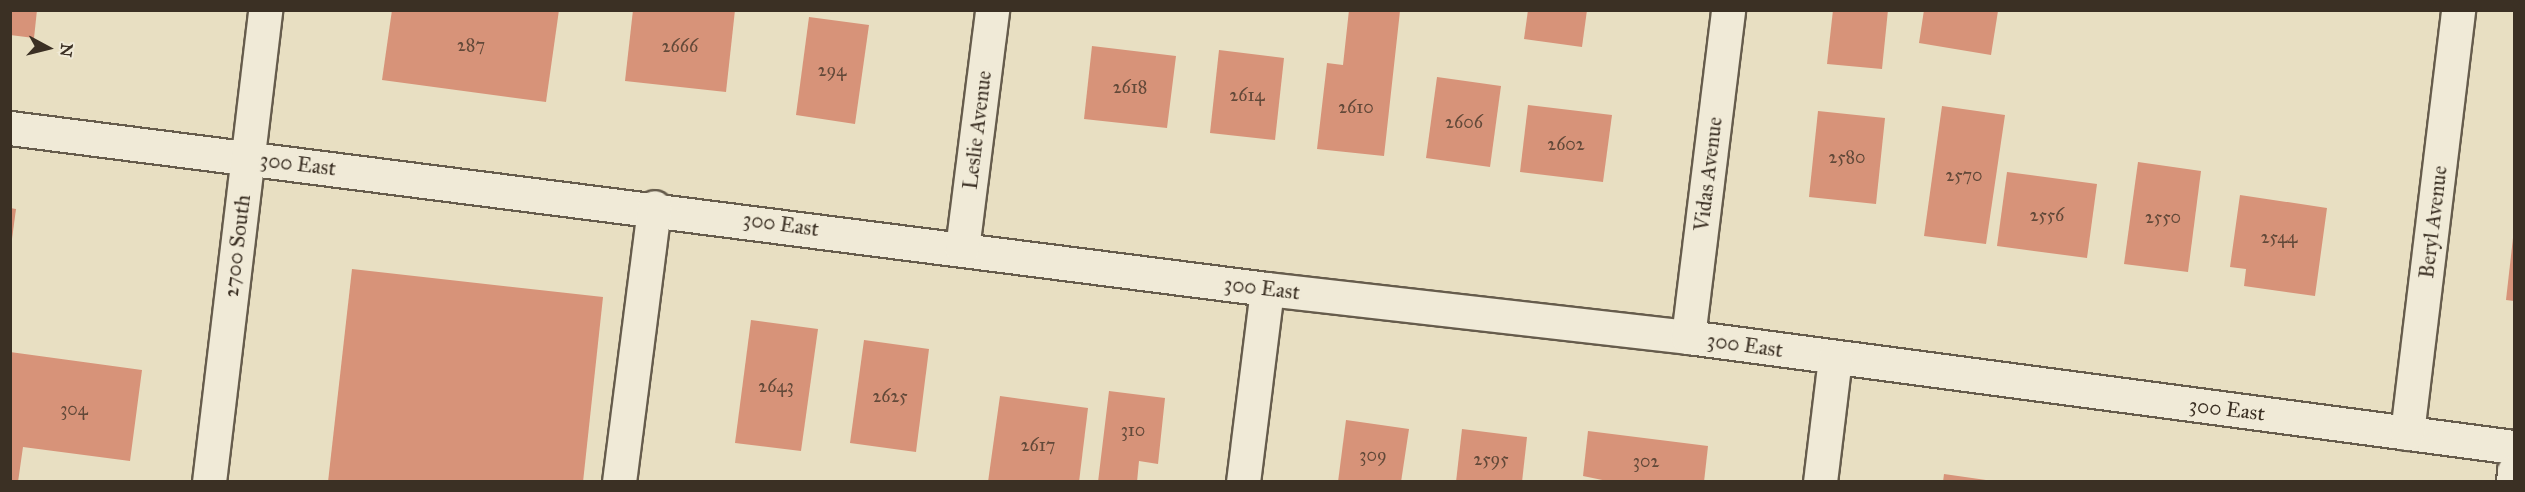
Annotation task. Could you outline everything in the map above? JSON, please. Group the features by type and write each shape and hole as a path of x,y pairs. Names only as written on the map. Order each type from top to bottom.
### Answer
{"street":[{"name":"2700 South","path":"209,482 264,10"},
{"name":"Leslie Avenue","path":"963,249 992,10"},
{"name":"Vidas Avenue","path":"1688,337 1728,10"},
{"name":"Beryl Avenue","path":"2407,433 2458,10"},
{"name":"300 East","path":"10,128 654,207 1267,289 1688,337 2514,447"},
{"path":"619,482 654,207"},
{"path":"1243,482 1267,289"},
{"path":"1820,482 1835,358"},
{"path":"2513,482 2514,471"}],"building":[{"path":"10,10 37,10 34,38 10,35"},
{"path":"392,10 559,10 546,102 382,80"},
{"path":"633,10 735,10 726,92 625,81"},
{"path":"1349,10 1400,11 1384,156 1317,149 1327,63 1343,65"},
{"path":"1528,10 1587,10 1582,47 1524,39"},
{"path":"1833,10 1888,10 1882,69 1827,64"},
{"path":"1924,10 1998,11 1991,55 1919,43"},
{"path":"809,17 869,25 855,124 796,115"},
{"path":"1092,46 1176,56 1167,128 1084,119"},
{"path":"1219,50 1284,58 1275,140 1210,133"},
{"path":"1437,77 1501,86 1490,167 1426,158"},
{"path":"1528,105 1612,115 1603,182 1520,172"},
{"path":"1942,106 2005,115 1986,244 1924,236"},
{"path":"1818,111 1885,118 1876,204 1809,197"},
{"path":"2138,162 2201,171 2188,272 2124,264"},
{"path":"2007,172 2097,184 2087,258 1997,246"},
{"path":"2240,195 2327,208 2315,296 2244,286 2246,269 2230,267"},
{"path":"10,208 16,209 12,239 10,239"},
{"path":"2514,238 2514,301 2506,300"},
{"path":"352,269 603,297 583,482 328,482"},
{"path":"751,320 818,329 801,451 735,443"},
{"path":"864,340 929,349 916,452 850,443"},
{"path":"10,352 142,370 130,461 23,447 18,482 10,482"},
{"path":"1109,391 1165,398 1158,464 1139,461 1137,482 1098,482"},
{"path":"1000,396 1088,408 1079,482 988,482"},
{"path":"1346,420 1409,429 1401,482 1338,482"},
{"path":"1462,429 1527,437 1522,482 1456,482"},
{"path":"1588,431 1708,446 1704,482 1612,482 1583,476"},
{"path":"1944,474 1986,480 1986,482 1943,482"}]}
